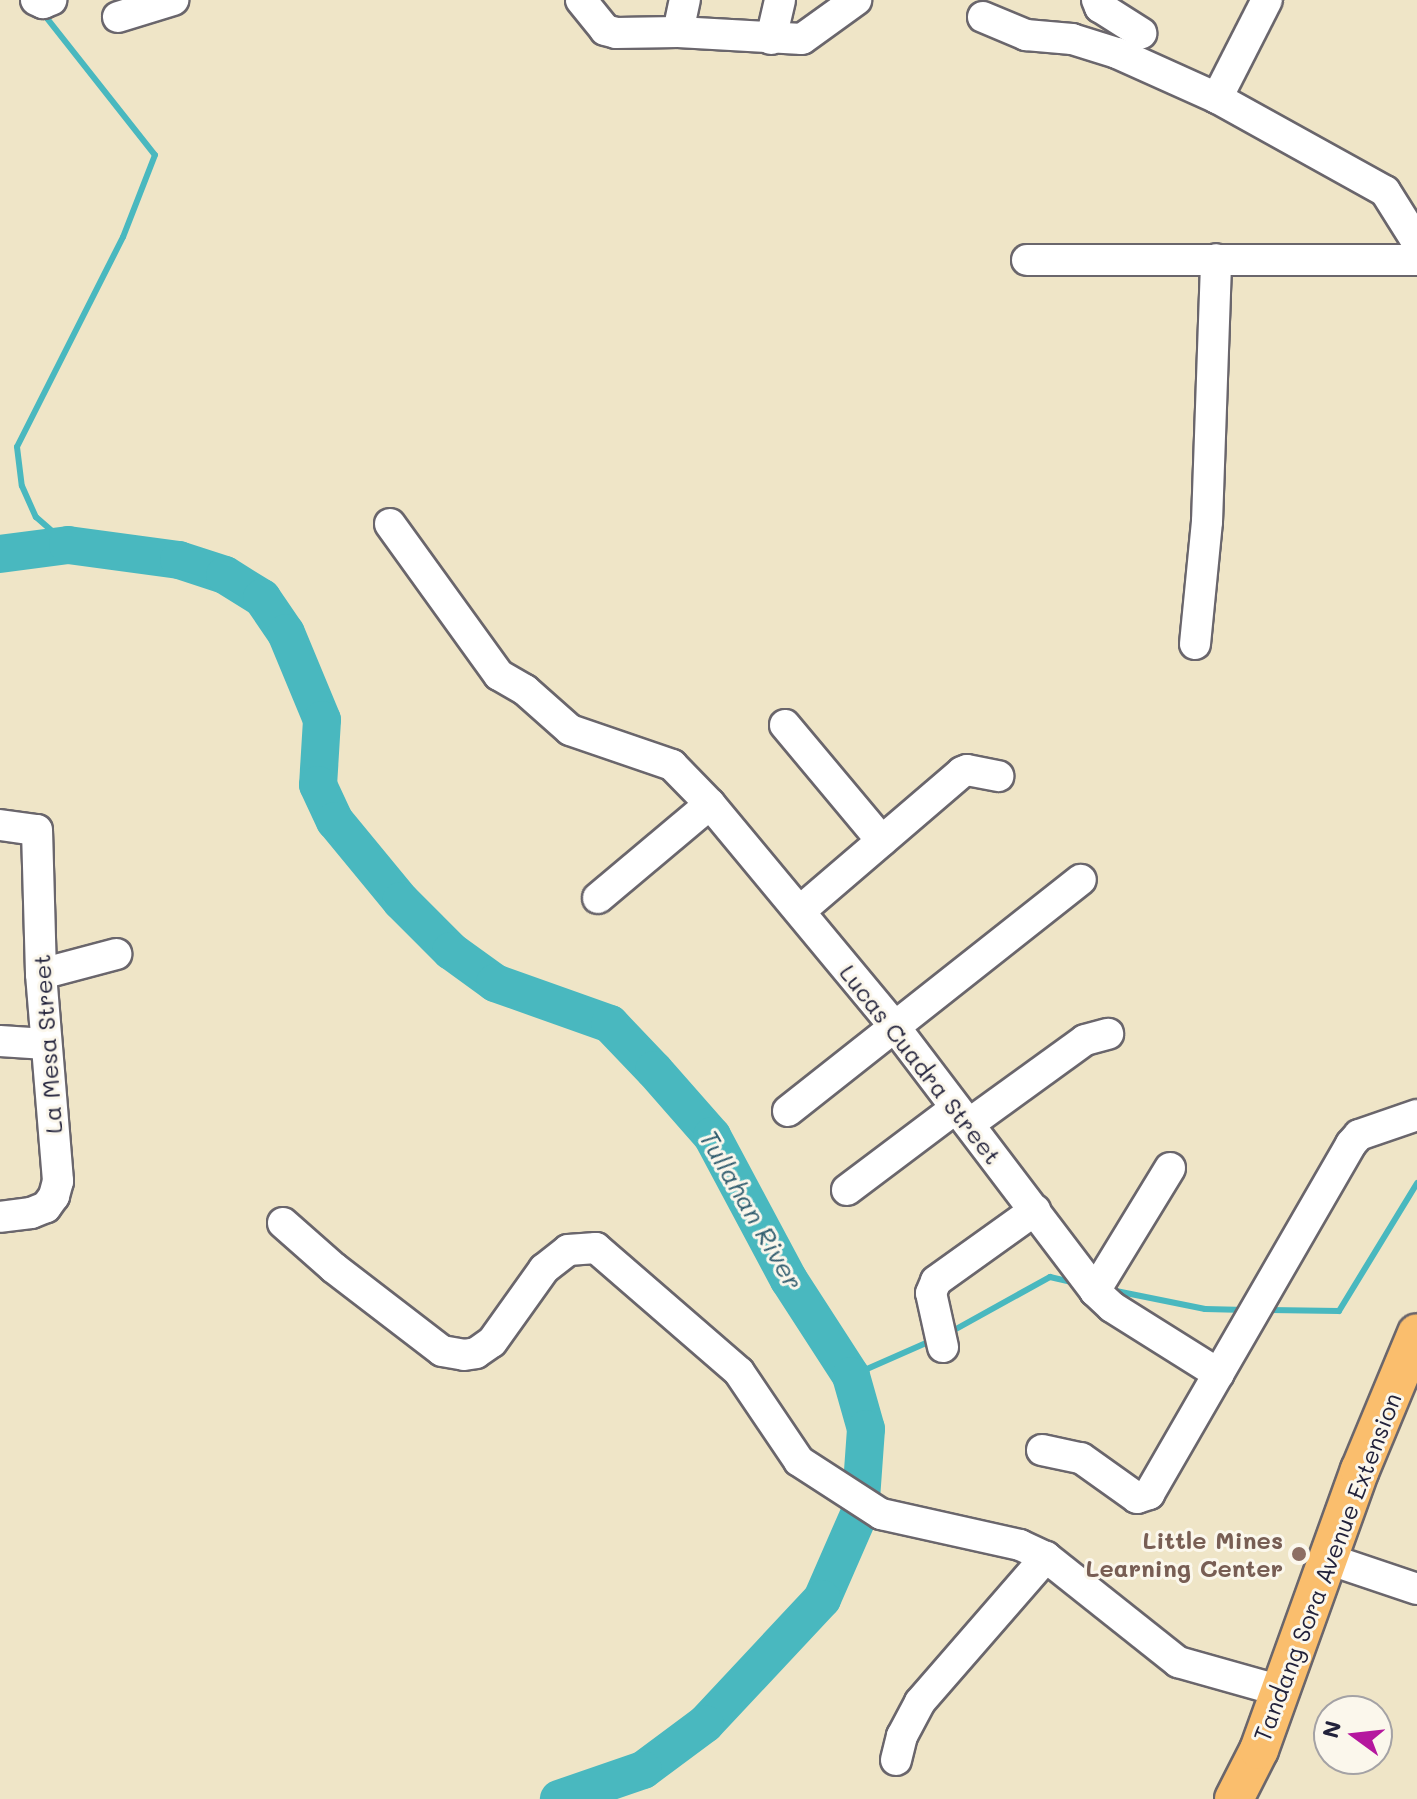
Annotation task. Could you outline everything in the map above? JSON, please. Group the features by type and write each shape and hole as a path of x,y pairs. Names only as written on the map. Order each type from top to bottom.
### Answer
{"main road":[{"name":"Tandang Sora Avenue Extension","path":"1234,1799 1259,1750 1360,1470 1417,1333"}],"street":[{"path":"36,0 43,3 51,0"},
{"path":"118,17 173,0"},
{"path":"581,0 605,30 616,33 678,32 771,39 802,39 856,0"},
{"path":"678,32 685,0"},
{"path":"771,39 780,0"},
{"path":"1097,0 1100,7 1141,33"},
{"path":"1217,98 1267,0"},
{"path":"983,17 1026,35 1072,39 1117,53 1217,98 1385,191 1417,242"},
{"path":"1195,644 1207,522 1216,259"},
{"path":"1027,260 1417,260"},
{"name":"Lucas Cuadra Street","path":"390,524 499,675 525,690 570,730 672,765 710,804 894,1026 1095,1291 1112,1307 1219,1374"},
{"path":"785,725 882,841"},
{"path":"800,911 962,772 967,770 998,776"},
{"path":"598,898 710,804"},
{"name":"La Mesa Street","path":"0,825 37,830 41,974 58,1181 54,1196 46,1207 31,1213 0,1217"},
{"path":"788,1111 1081,880"},
{"path":"41,974 116,954"},
{"path":"847,1190 1085,1040 1108,1034"},
{"path":"0,1041 46,1044"},
{"path":"1042,1450 1081,1458 1137,1498 1149,1494 1351,1144 1359,1135 1417,1115"},
{"path":"1095,1291 1170,1168"},
{"path":"943,1347 931,1293 936,1281 1035,1210"},
{"path":"283,1223 334,1268 442,1351 464,1355 476,1353 492,1342 544,1269 568,1250 596,1248 739,1372 799,1461 881,1514 1020,1545 1046,1557 1178,1662 1281,1691"},
{"path":"896,1760 902,1736 920,1702 1046,1557"},
{"path":"1328,1559 1417,1589"}],"waterway":[{"path":"42,12 155,155 123,237 17,447 22,486 36,517 68,545"},
{"name":"Tullahan River","path":"0,554 68,545 179,560 225,575 262,598 286,633 322,720 318,785 335,821 401,901 451,951 495,983 610,1024 654,1070 712,1136 789,1280 851,1376 866,1429 860,1512 822,1599 705,1724 643,1770 559,1799"},
{"path":"1265,1310 1339,1311 1417,1183"},
{"path":"947,1334 1050,1277 1077,1283"},
{"path":"1111,1290 1205,1309 1246,1310"},
{"path":"851,1376 933,1340"}],"place":[{"name":"Little Mines Learning Center","path":"1299,1554"}]}
